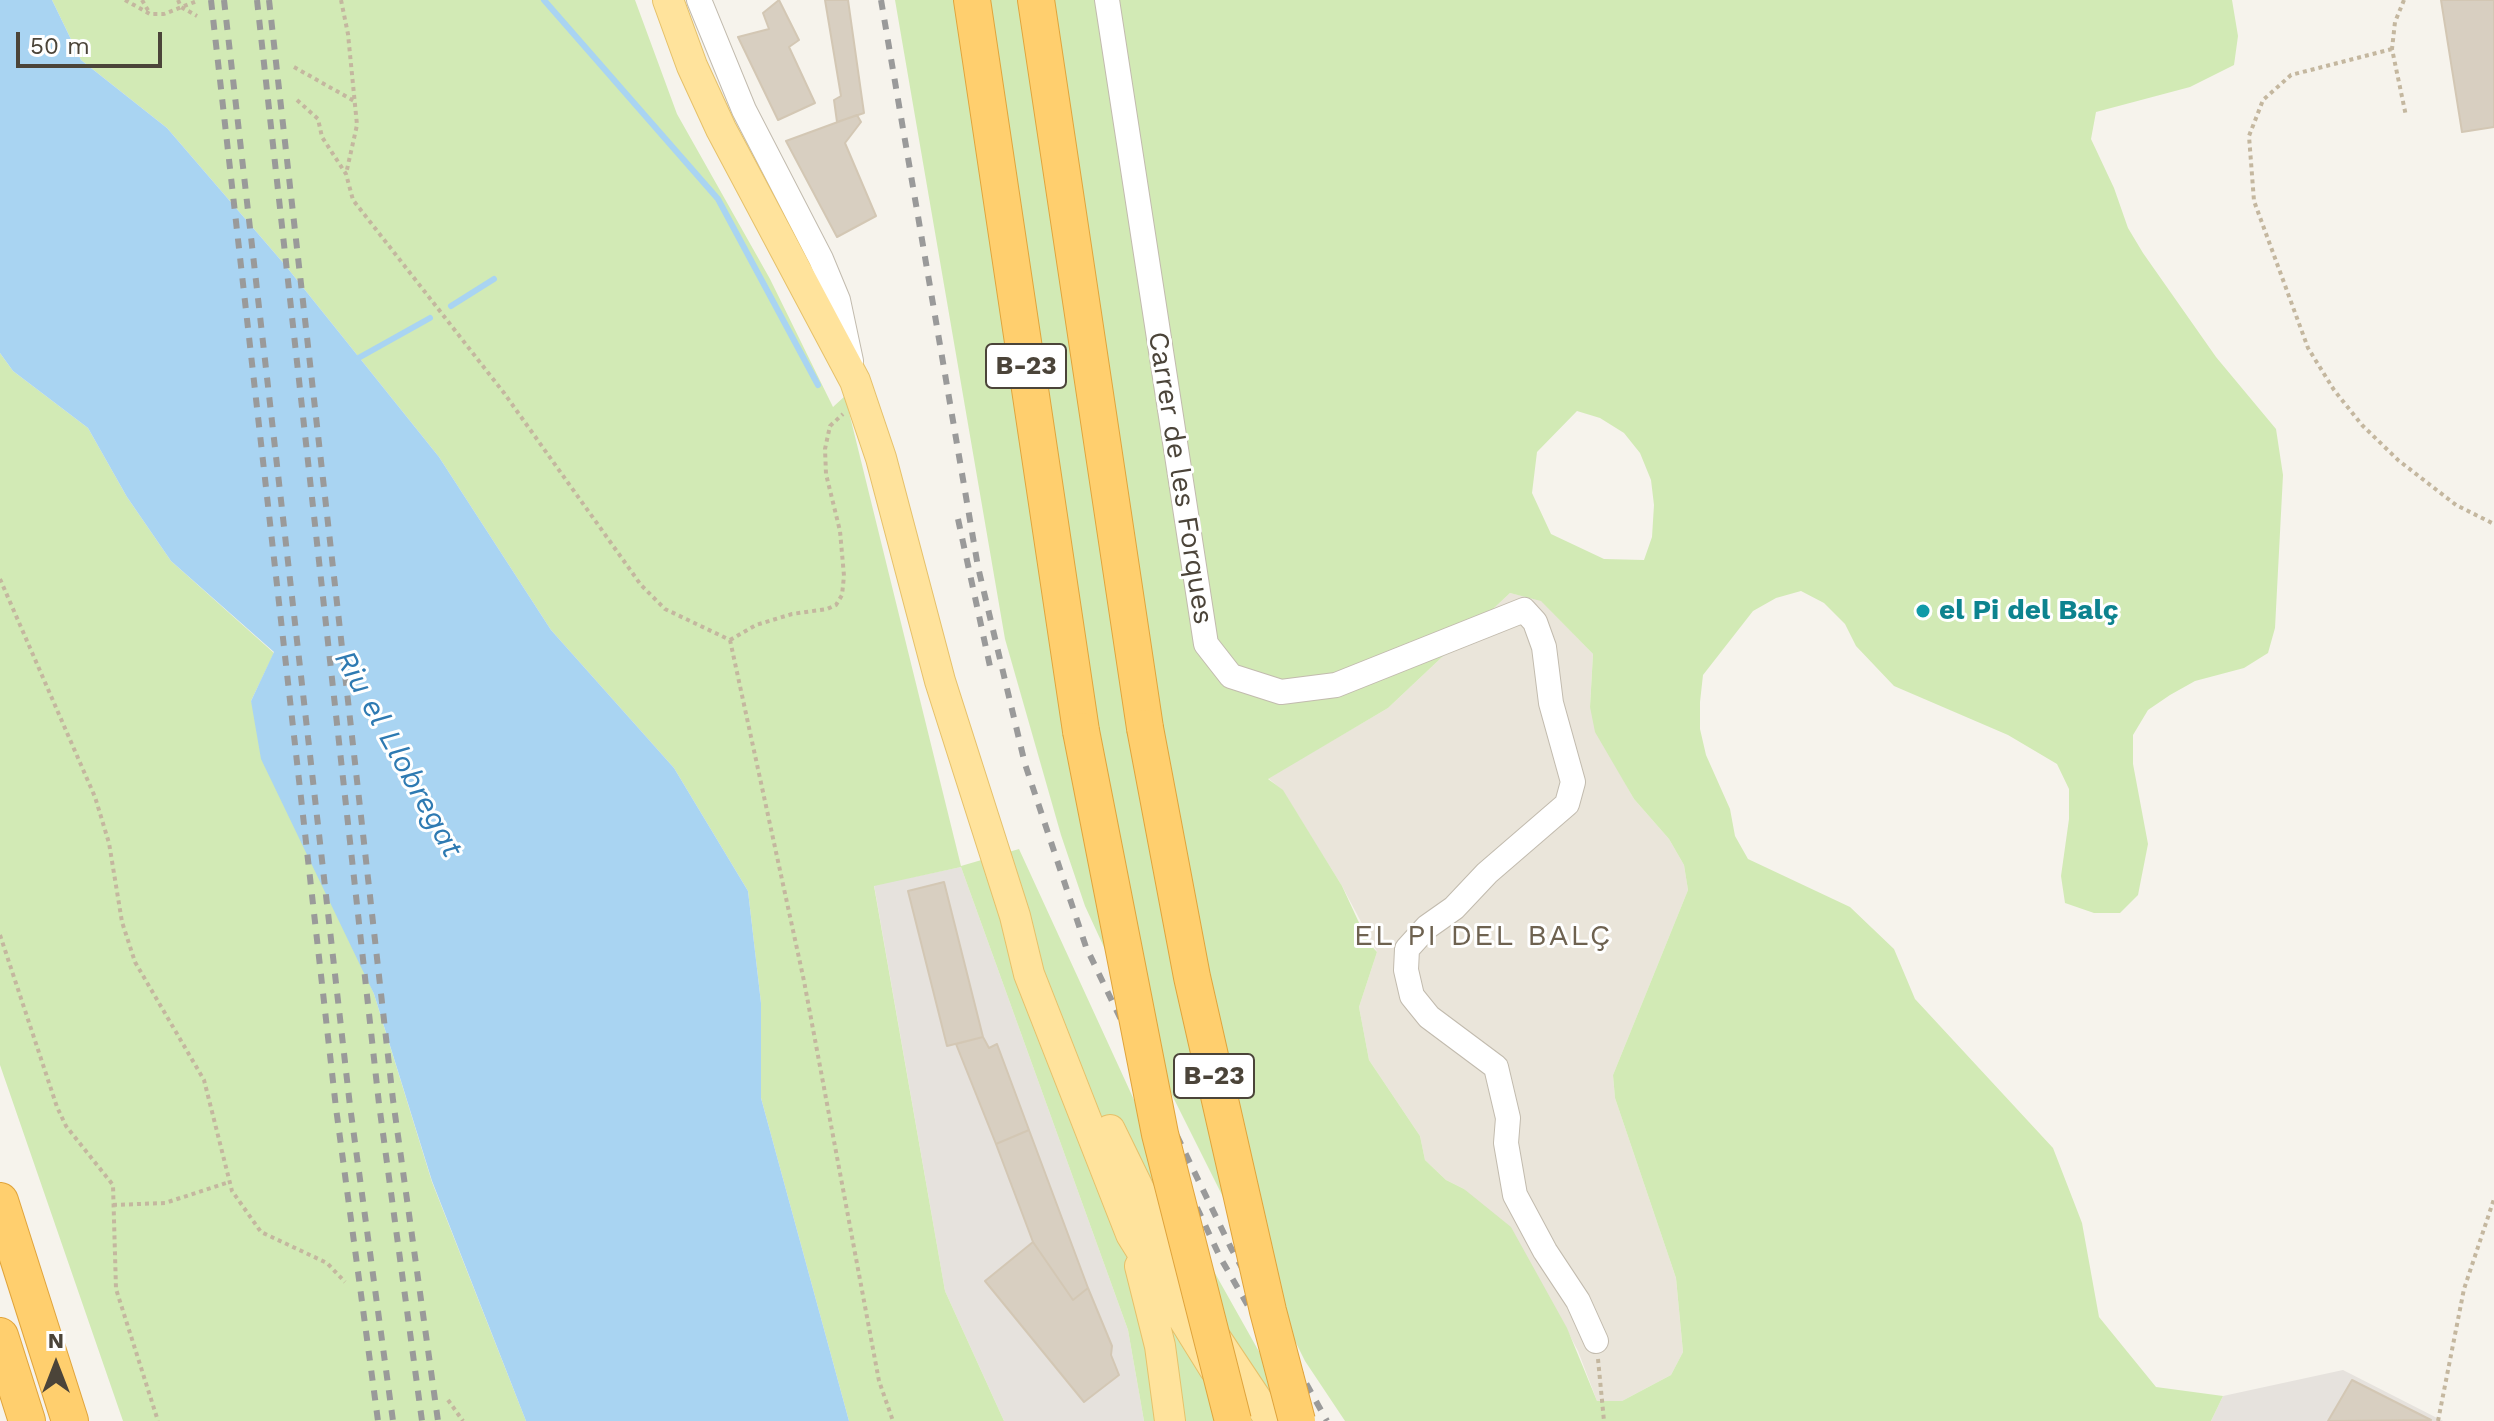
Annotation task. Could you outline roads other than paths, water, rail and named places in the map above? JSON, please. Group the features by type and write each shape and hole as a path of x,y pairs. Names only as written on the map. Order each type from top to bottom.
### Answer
{"highway":[{"name":"B-23","path":"972,0 1081,731 1160,1134 1233,1421"},
{"name":"B-23","path":"1036,0 1145,728 1192,977 1264,1296 1297,1421"},
{"path":"0,1201 70,1421"},
{"path":"0,1336 27,1421"}],"main road":[{"path":"668,0 692,66 721,129 859,393 940,681 1015,916 1029,974 1131,1234 1160,1346 1170,1421"},
{"path":"1015,916 1161,1240 1207,1325 1271,1421"},
{"path":"1131,1234 1246,1421"}],"street":[{"path":"699,0 744,110 796,209 838,300 859,393"},
{"name":"Carrer de les Forques","path":"1107,0 1206,644 1231,676 1281,692 1336,685 1524,610 1539,635 1551,703 1573,782 1567,804 1487,873 1454,908 1427,927 1407,949 1406,970 1412,996 1429,1017 1496,1067 1508,1118 1506,1143 1515,1195 1545,1251 1578,1301 1596,1341"}],"water":[{"name":"Riu el Llobregat","path":"0,0 52,0 81,60 167,128 285,265 439,457 551,630 674,768 748,891 761,1003 761,1098 849,1421 526,1421 432,1181 374,994 261,759 251,701 274,652 171,561 127,497 88,428 13,371 0,353"}],"waterway":[{"path":"544,0 718,199 818,385"},
{"path":"451,306 494,279"},
{"path":"353,361 430,318"}],"railway":[{"path":"211,0 336,1108 378,1421"},
{"path":"224,0 350,1106 393,1421"},
{"path":"257,0 379,1104 422,1421"},
{"path":"269,0 393,1100 438,1421"},
{"path":"881,0 978,567 1025,764 1086,947 1231,1248 1327,1421"},
{"path":"958,519 991,671"},
{"path":"1163,1135 1220,1257 1294,1386"}],"place":[{"name":"el Pi del Balç","path":"1923,611"}],"district":[{"name":"EL PI DEL BALÇ","path":"1483,936"}]}
